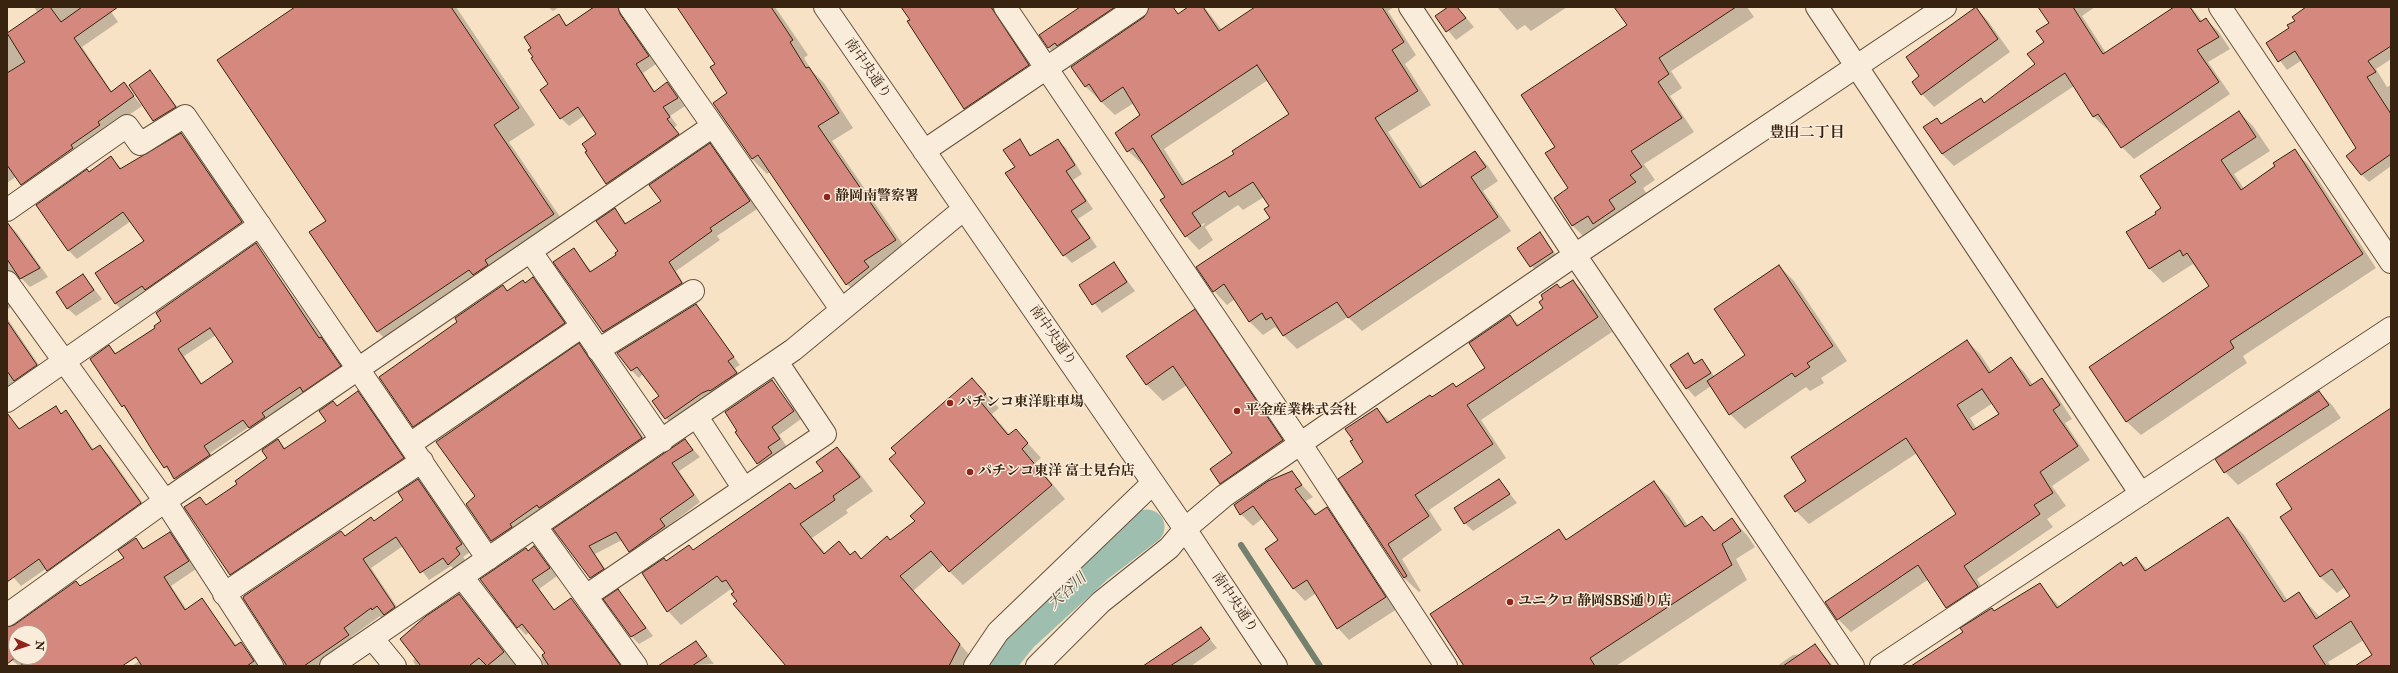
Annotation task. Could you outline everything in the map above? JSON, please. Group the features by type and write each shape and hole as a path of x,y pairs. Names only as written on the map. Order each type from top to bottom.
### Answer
{"street":[{"path":"630,7 841,309"},
{"name":"南中央通り","path":"825,7 1185,529 1276,666"},
{"path":"1005,7 1300,443 1446,666"},
{"path":"924,151 1137,7"},
{"path":"1410,7 1575,255 1853,666"},
{"path":"1817,7 2141,494"},
{"path":"1037,666 1101,602 1169,548 1185,529 1224,496 1575,255 1946,7"},
{"path":"2220,7 2391,262"},
{"path":"7,210 127,126 140,144 185,116 488,559"},
{"path":"7,615 165,501 359,370 713,126"},
{"path":"331,666 794,350 841,309 964,209"},
{"path":"7,401 260,225"},
{"path":"531,252 581,327 662,441"},
{"path":"7,282 165,501 272,666"},
{"path":"598,350 693,290"},
{"path":"224,594 416,452 581,327"},
{"path":"1882,666 2391,328"},
{"path":"586,596 825,434 776,362"},
{"path":"697,417 744,489"},
{"path":"975,666 998,632 1153,483"},
{"path":"536,527 636,666"},
{"path":"462,577 531,666"},
{"path":"372,638 395,666"}],"building":[{"path":"45,7 50,7 61,22 82,7 118,7 74,38 111,92 124,82 134,96 98,122 100,125 71,145 73,148 21,185 7,165 7,73 25,62 7,33"},
{"path":"295,7 451,7 519,108 494,125 554,214 485,260 488,265 473,275 469,270 377,332 309,232 326,221 217,60"},
{"path":"594,7 618,7 620,14 649,56 636,64 654,92 667,82 678,98 663,107 670,117 667,119 679,134 606,184 585,152 587,151 582,144 596,134 578,107 560,119 540,90 548,84 531,58 533,57 528,50 531,48 524,37 559,14 566,26"},
{"path":"677,7 771,7 793,40 790,42 806,68 809,67 839,113 818,126 896,240 864,261 869,267 846,285 758,155 752,159 713,103 727,93 710,67 715,64"},
{"path":"901,7 991,7 1029,65 964,109 907,21 910,20"},
{"path":"1080,7 1115,7 1057,46 1055,43 1048,48 1039,35"},
{"path":"1149,7 1173,7 1178,14 1188,7 1203,7 1219,31 1255,7 1382,7 1404,42 1392,50 1418,91 1375,118 1420,188 1475,151 1486,167 1471,177 1498,217 1348,318 1337,302 1283,336 1271,317 1266,320 1262,313 1249,322 1224,284 1213,292 1196,267 1270,218 1264,209 1269,206 1253,182 1229,197 1225,191 1192,213 1201,226 1185,237 1160,200 1165,197 1133,148 1127,152 1115,133 1140,115 1123,87 1101,102 1089,84 1085,87 1071,67 1144,17","holes":["1257,65 1289,114 1232,151 1234,154 1182,185 1151,136"]},
{"path":"1448,7 1457,7 1466,18 1446,32 1435,16"},
{"path":"1614,7 1736,7 1659,58 1669,74 1658,82 1682,118 1631,151 1642,167 1630,175 1636,182 1609,200 1615,209 1593,224 1588,216 1572,226 1554,198 1568,188 1545,153 1555,147 1521,95 1627,25"},
{"path":"1976,7 1998,39 1921,95 1912,82 1919,76 1906,57"},
{"path":"2038,7 2073,7 2103,54 2174,7 2190,7 2200,22 2206,18 2219,37 2197,50 2219,82 2121,148 2098,114 2093,117 2065,73 1942,154 1923,127 1937,118 1941,124 1981,98 1984,103 2035,64 2027,54 2044,42 2036,31 2049,23"},
{"path":"2306,7 2391,7 2391,46 2368,61 2376,72 2367,77 2391,114 2391,154 2361,175 2346,156 2356,148 2295,51 2278,62 2266,43 2289,28 2287,25 2295,21 2292,17"},
{"path":"150,70 176,107 153,121 129,85"},
{"path":"2239,111 2256,137 2221,160 2241,190 2275,166 2273,163 2295,149 2363,254 2230,341 2234,348 2126,422 2089,367 2209,286 2187,253 2183,256 2180,250 2149,269 2126,232 2156,214 2155,212 2161,208 2140,176"},
{"path":"181,133 242,222 145,290 142,286 115,304 95,273 144,241 123,212 68,251 36,205 87,169 89,172 111,156 120,169"},
{"path":"1020,139 1030,156 1058,139 1075,165 1066,171 1086,201 1071,211 1090,238 1063,256 1005,173 1015,167 1003,150"},
{"path":"710,143 750,201 710,228 712,231 669,262 682,283 603,332 553,262 574,248 590,272 616,255 615,253 618,251 596,221 615,208 625,224 661,201 649,185"},
{"path":"7,222 40,268 20,279 7,259"},
{"path":"1540,232 1553,252 1530,267 1517,248"},
{"path":"256,243 319,338 321,337 341,366 303,392 300,387 262,413 265,417 249,428 243,420 204,446 210,455 174,479 167,466 164,468 124,405 122,407 90,359 109,345 115,354 155,328 154,326 161,321 156,313","holes":["210,328 233,362 201,384 178,349"]},
{"path":"1114,262 1127,282 1092,305 1079,285"},
{"path":"1779,265 1833,346 1807,363 1810,367 1795,377 1792,373 1729,415 1707,381 1745,355 1714,309"},
{"path":"83,274 94,290 67,309 56,292"},
{"path":"533,277 565,323 413,427 379,377 457,322 455,318 503,285 507,291 523,280 525,283"},
{"path":"1573,280 1598,317 1467,405 1493,444 1415,495 1429,516 1388,544 1407,576 1404,578 1338,479 1363,462 1350,441 1353,440 1345,429 1377,408 1387,423 1430,395 1432,397 1453,383 1456,387 1485,368 1469,343 1510,315 1517,326 1543,308 1539,302 1543,299 1541,295 1557,284 1560,288"},
{"path":"696,304 734,357 728,361 737,373 710,391 709,390 702,393 665,419 652,401 659,396 637,367 631,371 617,353"},
{"name":"平金産業株式会社","path":"1195,309 1283,440 1220,484 1210,469 1232,453 1173,366 1146,385 1126,356"},
{"path":"7,321 37,365 14,381 7,371"},
{"path":"1967,340 1989,373 2011,357 2030,386 2042,378 2060,405 2053,410 2078,446 2040,472 2053,493 2034,505 2040,514 1964,566 1978,587 1946,608 1918,565 1837,620 1825,602 1956,514 1906,438 1795,512 1784,496 1806,481 1791,457","holes":["1982,389 1999,414 1973,430 1957,405"]},
{"path":"579,343 642,438 539,508 537,505 510,524 512,527 491,541 466,504 475,496 436,442"},
{"path":"1688,353 1694,364 1702,359 1711,373 1686,389 1670,365"},
{"path":"972,378 986,394 979,400 1008,435 1016,429 1028,443 1022,449 1052,485 949,572 931,551 900,576 960,644 949,666 786,666 733,604 737,601 731,594 734,592 726,580 722,582 717,576 667,612 642,573 664,558 666,561 689,545 693,550 790,483 795,489 823,471 816,462 837,447 860,477 833,496 835,500 800,524 824,554 839,541 850,555 855,551 861,559 887,536 890,540 915,521 910,516 925,503 889,459 896,453 891,448"},
{"path":"772,380 794,411 772,427 780,439 768,447 772,453 757,464 735,432 737,431 725,412"},
{"path":"358,391 404,458 230,575 184,507 200,497 206,505 237,484 235,481 267,458 262,451 263,449 278,439 284,449 326,421 319,411 333,401 337,406"},
{"path":"2319,391 2329,405 2224,473 2215,459"},
{"path":"56,406 61,414 66,410 92,450 100,445 141,503 47,571 39,559 7,582 7,413 19,429"},
{"path":"2391,408 2391,666 2355,666 2372,655 2351,621 2313,646 2326,666 1911,666 1963,632 1960,628 1992,608 1994,611 2040,583 2057,608 2121,562 2123,566 2136,557 2145,571 2228,517 2284,602 2299,592 2316,619 2350,596 2332,569 2320,577 2280,517 2292,509 2276,484"},
{"path":"685,439 693,450 672,463 694,495 660,519 665,526 629,552 616,532 589,546 604,569 590,578 553,529"},
{"path":"1292,471 1302,485 1295,489 1315,515 1327,507 1386,597 1337,629 1307,580 1293,589 1265,549 1278,540 1253,506 1240,515 1234,505 1268,481"},
{"path":"418,479 462,544 456,548 460,554 448,565 443,558 420,573 396,537 363,559 395,607 384,615 377,606 372,610 371,608 344,628 349,635 304,666 287,666 243,598 244,596 341,531 345,536 371,517 374,521 403,500 398,492"},
{"path":"1499,479 1510,494 1464,524 1454,508"},
{"path":"1654,481 1685,527 1702,516 1714,531 1732,518 1741,531 1722,544 1732,565 1590,658 1595,666 1464,666 1430,614 1559,529 1566,540"},
{"path":"170,532 189,561 164,577 185,610 202,598 235,646 241,642 254,661 247,666 142,666 136,657 122,666 23,666 22,665 48,665 48,625 14,625 76,581 80,586 124,558 118,550 136,538 143,549"},
{"path":"534,546 550,568 532,580 554,610 571,598 621,666 549,666 542,655 545,653 522,624 517,628 480,579 526,548 528,551"},
{"path":"618,589 646,628 631,637 603,599"},
{"path":"459,594 504,652 487,666 479,658 469,666 421,666 400,639 426,616"},
{"path":"7,627 8,627 7,664"},
{"path":"1201,627 1210,639 1201,646 1170,666 1143,666"},
{"path":"696,641 707,656 692,666 658,666"},
{"path":"1815,644 1831,666 1783,666"}],"waterway":[{"name":"大谷川","path":"996,666 1021,635 1095,567 1147,527"},
{"path":"1241,545 1320,666"}],"place":[{"name":"静岡南警察署","path":"827,197"},
{"name":"パチンコ東洋駐車場","path":"950,403"},
{"name":"平金産業株式会社","path":"1237,411"},
{"name":"パチンコ東洋 富士見台店","path":"970,472"},
{"name":"ユニクロ 静岡SBS通り店","path":"1510,602"}],"district":[{"name":"豊田二丁目","path":"1807,134"}]}
